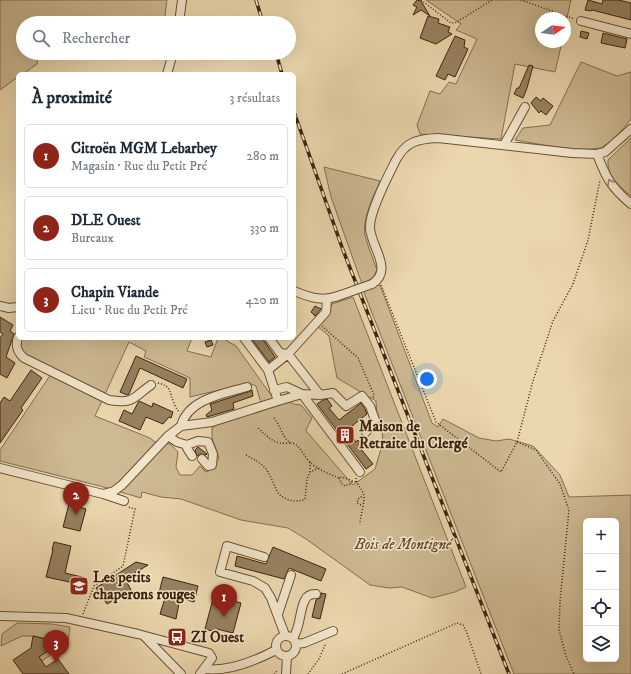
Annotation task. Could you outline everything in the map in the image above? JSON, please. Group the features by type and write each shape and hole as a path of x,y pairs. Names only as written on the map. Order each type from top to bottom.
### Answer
{"street":[{"path":"180,16 182,0"},
{"path":"581,21 631,34"},
{"path":"168,72 171,60"},
{"path":"504,145 525,107"},
{"path":"296,292 310,298 327,299 375,281 382,272 370,230 372,213 400,151 412,142 429,138 572,153 597,154 605,152 631,129"},
{"path":"597,154 611,186 631,204"},
{"path":"268,370 288,354 326,312 327,299"},
{"path":"0,306 9,308 16,307"},
{"path":"18,340 18,350 24,358 109,400 123,402 129,400 142,393 151,385"},
{"path":"246,340 268,370 278,401"},
{"path":"270,340 280,353 288,354 320,395"},
{"path":"181,426 183,418 194,407 203,401 247,387"},
{"path":"274,390 287,387 302,394 358,474"},
{"path":"103,494 114,491 122,485 168,436 181,426 212,422 302,394 320,395 333,393 346,406 362,396 370,406 375,420 366,432"},
{"path":"168,436 177,442 187,445 198,441 208,442 213,454 212,465 208,466 202,459"},
{"path":"187,445 187,448 192,456"},
{"path":"0,468 103,494 124,501"},
{"path":"264,557 227,546 220,572 253,581 265,588 291,639 295,651 287,656 276,650"},
{"path":"278,614 291,575"},
{"path":"291,639 296,632 305,599 312,594 316,594"},
{"path":"0,616 66,618 143,635 209,653 212,658 202,671"},
{"path":"276,650 277,640 291,639 304,643 330,632"},
{"path":"143,635 181,674"},
{"path":"202,671 247,663 276,650"},
{"path":"286,674 287,656"}],"path":[{"path":"421,0 451,24 492,0"},
{"path":"521,0 581,21"},
{"path":"375,281 436,422 501,472 517,442 533,381 552,321 573,284 588,240 602,168"},
{"path":"317,322 358,358 374,395 370,406"},
{"path":"151,385 160,383 171,390 174,405 183,418"},
{"path":"274,418 279,423 280,430 285,439 294,444 304,453 310,462 339,478 342,477 355,482 363,493 364,498 360,524"},
{"path":"258,428 274,442 290,443"},
{"path":"517,442 536,450 560,484 569,510 560,601 559,630 566,656 574,674"},
{"path":"246,455 258,461 272,478 280,494 292,501 298,502 305,499 307,479 310,472 310,462"},
{"path":"310,472 319,468"},
{"path":"339,478 345,486 355,482 358,474"},
{"path":"362,505 357,503 358,499 361,497 364,498"},
{"path":"81,621 94,586 123,566 135,509 124,506 124,501"},
{"path":"342,674 457,623 463,625 467,633 481,674"},
{"path":"308,674 319,659 330,632"}],"green space":[{"path":"0,0 167,0 165,16 16,16 16,60 38,60 37,64 26,72 16,72 16,78 0,90"},
{"path":"426,0 571,0 568,12 535,12 535,48 561,48 555,72 515,64 501,139 420,134 417,125 430,91 440,94 449,82 456,84 477,39 456,30 461,24"},
{"path":"581,62 617,76 631,72 631,119 621,131 606,145 595,149 573,149 515,140 523,128 550,125"},
{"path":"631,138 631,196 615,181 609,171 608,160"},
{"path":"324,167 380,181 369,207 365,222 366,239 377,270 371,279 362,284 331,197"},
{"path":"380,285 432,423 438,427 443,419 479,438 496,441 509,439 533,446 560,475 569,497 631,495 631,674 514,674 363,290"},
{"name":"Bois de Montigné","path":"353,297 466,587 455,592 432,598 402,587 389,588 370,585 306,539 288,528 241,520 181,499 161,497 142,492 141,498 100,486 0,461 0,450 53,371 25,356 21,350 20,340 191,340 187,351 211,357 217,340 226,340 236,346 271,395 294,404 301,405 312,418 306,430 307,432 353,485 375,469 383,442 382,431 377,417 376,401 337,378 329,336 318,327 327,317 332,304","holes":["129,342 146,351 144,357 190,378 190,397 249,383 256,386 261,403 220,422 212,428 212,438 219,458 213,469 206,472 200,466 192,475 180,475 176,467 178,452 170,444 155,442 150,438 95,416"]},
{"path":"17,623 52,624 70,627 68,643 42,661 39,657 53,647 54,640 33,636 22,636 1,646 2,634"}],"building":[{"path":"417,0 421,1 430,16 421,10 413,15 417,7 413,5"},
{"path":"588,0 602,4 603,0 619,0 631,3 631,20 592,10 585,10"},
{"path":"428,16 439,19 438,23 450,27 448,32 452,34 436,44 420,38"},
{"path":"581,31 589,33 587,39 580,37"},
{"path":"603,33 627,39 625,48 601,43"},
{"path":"455,36 465,40 464,47 468,49 455,77 448,74 445,80 436,76"},
{"path":"529,65 533,66 523,98 514,94 517,88 519,88"},
{"path":"536,97 541,101 543,98 553,106 546,115 541,111 539,113 531,103"},
{"path":"315,306 321,309 315,316 311,312"},
{"path":"0,317 13,325 10,331 14,334 6,357 15,363 7,378 0,374 0,338 3,334 0,332"},
{"path":"211,340 213,345 207,347 205,342"},
{"path":"252,340 263,340 275,357 269,362"},
{"path":"136,356 187,379 183,388 140,368 129,394 127,395 120,392"},
{"path":"31,370 42,378 21,408 23,410 0,443 0,403 4,397 10,401"},
{"path":"252,390 253,396 233,403 234,409 207,417 206,415 212,410 210,404"},
{"name":"Maison de Retraite du Clergé","path":"327,399 332,406 329,408 339,420 361,403 365,409 367,414 347,430 356,442 358,440 364,448 361,449 373,464 366,469 317,404"},
{"path":"139,401 152,407 153,403 173,412 171,418 169,417 163,424 146,417 140,430 119,421 124,410 132,414"},
{"path":"198,447 207,454 197,456 195,450"},
{"path":"69,504 86,509 80,531 63,527"},
{"path":"54,542 71,546 65,573 86,578 83,594 72,591 74,583 46,577"},
{"path":"273,547 326,569 321,581 289,568 284,579 235,566 237,556 266,564"},
{"path":"136,562 148,565 125,579 131,590 107,604 96,588"},
{"path":"163,577 198,586 194,602 180,598 176,619 160,614 166,595 159,593"},
{"path":"321,593 326,594 320,619 312,617 316,600 321,597"},
{"path":"214,595 241,603 233,633 217,629 216,632 205,629"},
{"path":"33,636 54,641 53,647 39,657 46,667 58,659 69,674 23,674 13,660 31,648"}],"railway":[{"path":"256,0 261,16"},
{"path":"278,60 281,72"},
{"path":"296,118 343,250 509,674"}],"place":[{"name":"Maison de Retraite du Clergé","path":"345,435"},
{"name":"DLE Ouest","path":"76,515"},
{"name":"Les petits chaperons rouges","path":"79,586"},
{"name":"Citroën MGM Lebarbey","path":"224,617"},
{"name":"ZI Ouest","path":"177,637"},
{"name":"Chapin Viande","path":"56,663"}]}
